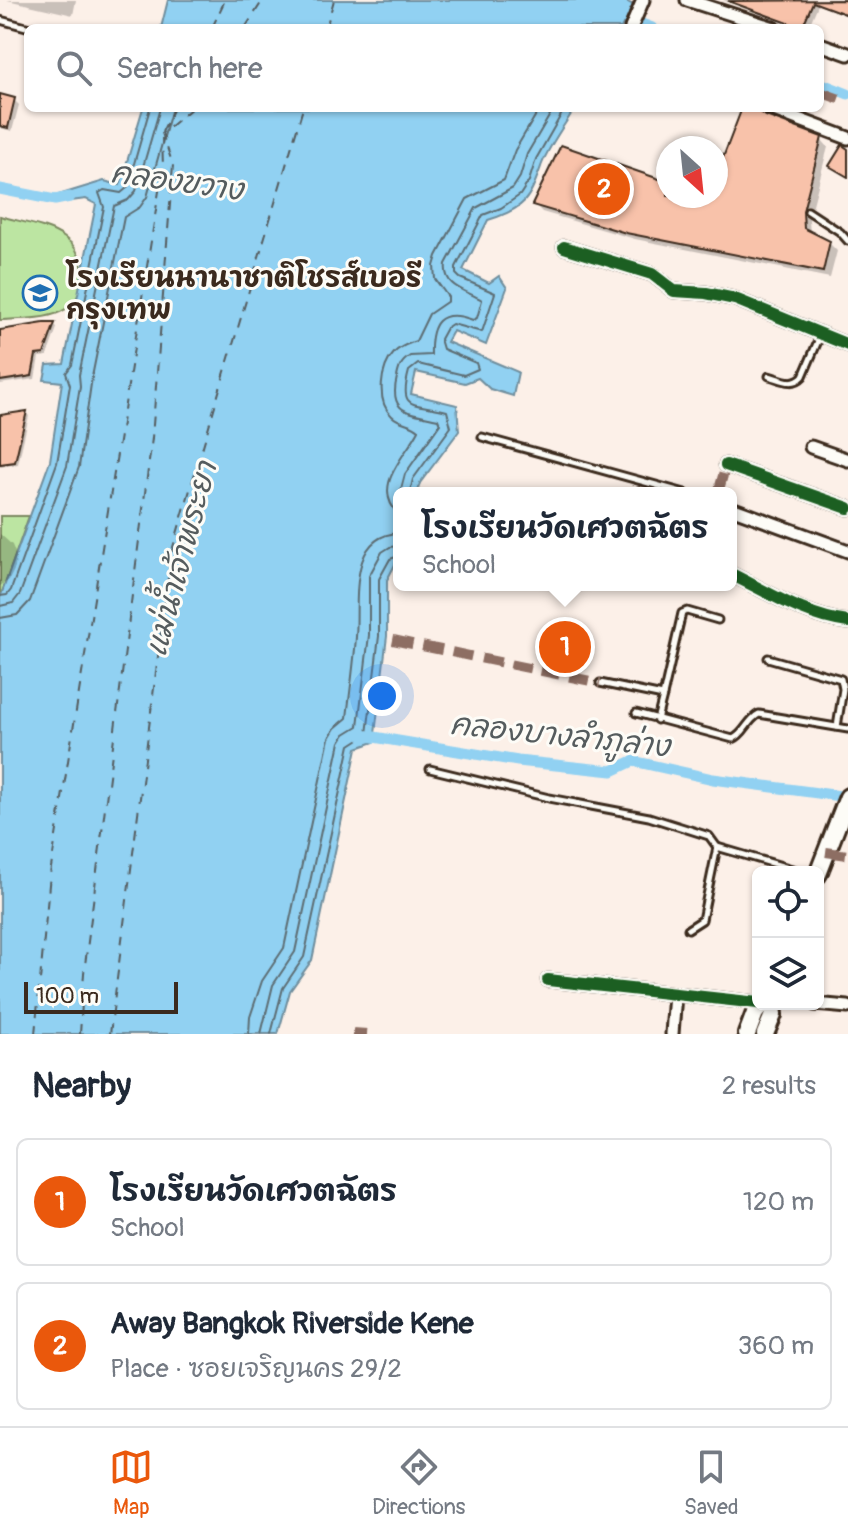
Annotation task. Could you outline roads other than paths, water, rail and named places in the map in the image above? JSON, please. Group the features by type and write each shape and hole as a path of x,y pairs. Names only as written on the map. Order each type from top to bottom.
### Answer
{"main road":[{"path":"821,866 846,802"},
{"path":"747,1034 757,1010"},
{"path":"765,1034 773,1010"}],"street":[{"path":"633,24 643,0"},
{"path":"687,0 762,24"},
{"path":"824,45 848,54"},
{"path":"780,112 848,138"},
{"path":"564,247 652,274 674,291 735,299 848,345"},
{"path":"811,447 848,460"},
{"path":"726,465 848,508"},
{"path":"737,510 848,551"},
{"path":"737,577 798,608 831,620 848,622"},
{"path":"548,980 752,1003"},
{"path":"672,1034 675,994"},
{"path":"824,1005 848,1007"}],"lane":[{"path":"0,20 24,26"},
{"path":"808,211 848,241"},
{"path":"769,376 793,383 798,381 822,333"},
{"path":"482,437 663,487"},
{"path":"657,720 682,613 687,611 718,620"},
{"path":"768,658 836,675 841,679 843,689 837,727"},
{"path":"600,683 663,696"},
{"path":"636,713 733,739 739,736 749,719 759,714 848,729"},
{"path":"430,769 549,798 649,817 709,836 717,847 782,866"},
{"path":"688,929 702,920 717,847"}],"water":[{"path":"168,0 624,0 633,5 623,24 162,24"},
{"name":"แม่น้ำเจ้าพระยา","path":"142,112 572,112 549,149 525,201 511,211 488,220 463,270 489,283 499,276 507,288 486,345 453,331 447,342 518,372 513,396 490,389 478,378 465,383 416,372 411,394 457,405 459,431 419,487 393,487 393,568 387,580 387,636 374,742 357,748 312,960 290,991 278,1034 0,1034 0,598 50,461 62,382 44,380 47,365 64,364 96,204 86,199 55,203 55,196 104,181 120,185"}],"waterway":[{"path":"626,18 642,24"},
{"path":"824,85 848,94"},
{"name":"คลองขวาง","path":"0,189 55,200 70,197"},
{"name":"คลองบางลำภูล่าง","path":"362,735 518,761 612,771 633,761 713,779 848,797"}],"place":[{"name":"Away Bangkok Riverside Kene","path":"604,189"},
{"name":"โรงเรียนนานาชาติโชรส์เบอรี กรุงเทพ","path":"40,293"},
{"name":"โรงเรียนวัดเศวตฉัตร","path":"565,647"}]}
